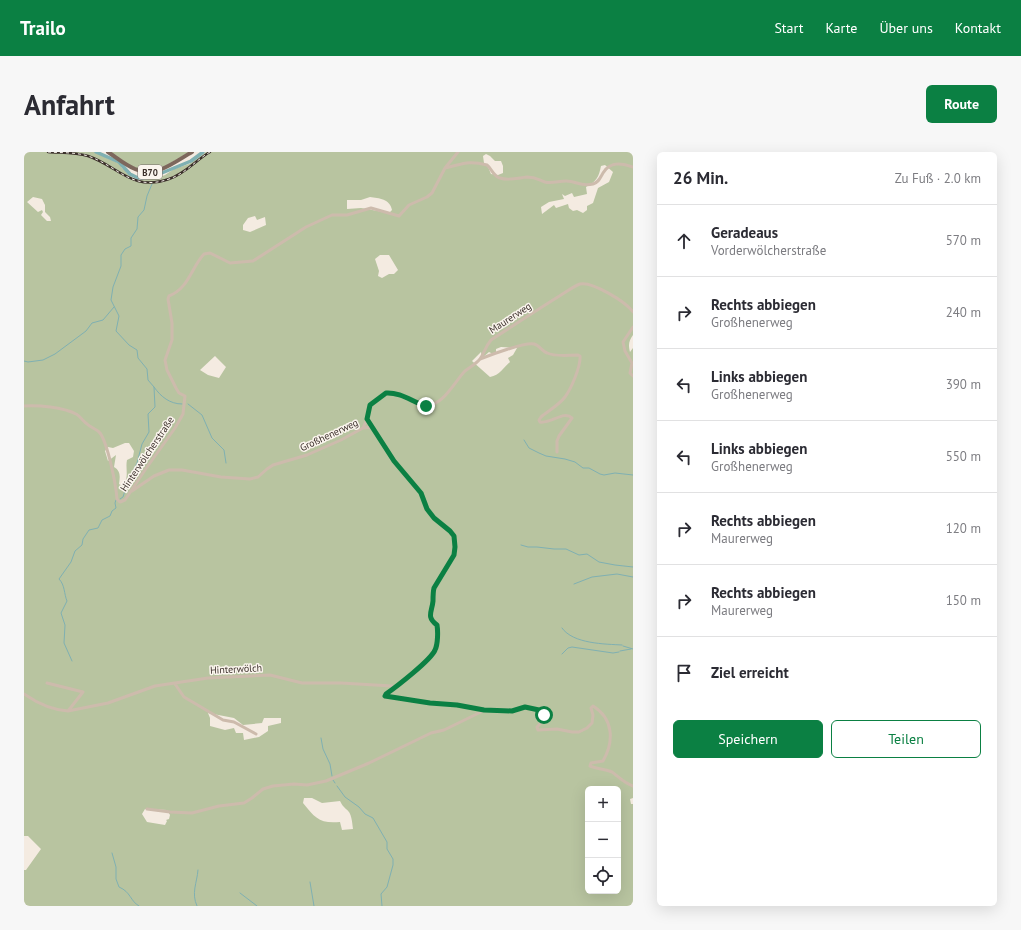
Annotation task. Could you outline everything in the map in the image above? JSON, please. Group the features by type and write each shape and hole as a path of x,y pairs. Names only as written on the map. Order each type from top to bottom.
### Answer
{"main road":[{"name":"B70","path":"108,152 135,169 149,172 164,168 192,152"}],"street":[{"path":"445,168 458,152"},
{"path":"445,168 469,162 481,163 488,165 495,175 500,178 513,180 538,178 545,182 567,181 586,185 596,183 604,172 615,164 622,163 633,167"},
{"name":"Hinterwölcherstraße","path":"24,406 40,406 68,411 77,414 88,425 97,430 104,440 116,486 117,499 120,502 125,500 175,428 185,409 185,396 179,393 176,388 167,370 165,360 172,340 172,323 168,299 169,296 176,293 186,284 199,259 204,254 210,253 230,263 253,261 306,227 332,215 347,216 371,208 399,216 409,205 427,197 432,193 445,168"},
{"name":"Maurerweg","path":"363,428 367,419 370,405 386,393 400,395 426,406 434,405 440,401 466,371 480,359 485,347 491,340 580,284 608,293 622,301 633,312"},
{"path":"633,327 624,342 624,350 632,363 630,373 633,376"},
{"path":"480,359 531,343 537,344 544,352 549,354 580,356 581,361 565,397 539,420 543,423 566,415 570,415 572,418 559,436 557,441 557,452"},
{"path":"367,419 372,427"},
{"name":"Großhenerweg","path":"132,491 154,476 169,470 182,470 221,477 250,479 258,477 267,468 306,456 363,428 372,427 394,461 421,493 427,509 434,518 454,536 455,547 454,555 433,592 433,602 430,615 432,621 437,625 435,650 430,658 395,687"},
{"name":"Hinterwölch","path":"68,710 108,703 155,686 208,678 270,675 302,683 350,683 395,687"},
{"path":"24,694 38,703 68,710 83,692 47,683"},
{"path":"175,684 184,697 224,720 234,722 256,734"},
{"path":"395,687 386,694 386,697 457,705 484,710 514,711 524,707 534,709 541,712 545,716 543,721 537,727 538,730 557,729 579,732 590,725 593,718 591,708 593,706 605,717 609,726 611,737 608,752 603,761 590,764 594,768 610,771 623,782 633,786"},
{"path":"147,809 192,813 219,806 244,803 263,789 273,786 294,784 307,785 326,781 369,763 431,733 444,730 484,710"}],"green space":[{"path":"24,152 94,152 120,164 122,168 126,170 126,172 133,178 140,180 157,178 165,175 174,169 189,164 206,152 633,152 633,335 629,345 630,352 633,348 633,798 630,799 631,804 633,804 633,906 24,906 24,870 26,870 41,849 28,836 24,836","holes":["486,154 495,161 501,161 503,173 498,175 491,174 488,167 484,163 483,156","605,165 613,172 609,182 598,188 593,203 587,206 587,210 583,213 577,210 573,211 569,208 568,204 556,208 554,205 542,214 541,207 549,202 564,199 562,194 565,196 572,193 574,197 587,194 586,187 595,181 601,166","33,197 42,199 45,205 45,212 50,217 51,221 47,221 41,215 43,212 42,210 38,212 27,202","370,197 380,199 387,201 392,210 389,213 361,208 347,209 347,200 361,200","255,216 257,220 265,217 266,225 250,232 243,230 243,225 248,218","380,255 389,255 398,270 394,274 389,274 382,278 378,276 379,271 375,259","501,347 517,348 513,355 508,358 510,362 499,373 490,377 472,361 481,352 482,358 489,352 493,354 496,352 496,349","215,356 226,367 219,378 208,375 200,370","129,443 134,451 133,457 127,460 127,477 122,486 119,484 119,472 114,467 116,455 108,461 105,451 108,447 113,448","208,713 234,718 243,725 262,723 264,718 281,718 281,723 268,726 268,731 259,737 244,740 243,733 236,733 234,728 225,730 210,726 210,718","304,798 312,798 322,803 340,801 349,813 353,829 342,830 340,822 327,822 318,819 303,803","145,809 167,810 170,815 169,819 166,820 165,825 147,822 142,814"]},
{"path":"110,152 189,152 163,167 149,170 131,166"}],"waterway":[{"path":"96,152 119,162 130,174 138,178 152,177 191,161 203,152"},
{"path":"120,499 123,497 128,481 137,463 142,444 149,432 148,414 155,407 154,387 148,380 147,369 138,358 137,350 129,345 116,331 119,316 111,300 113,287 121,266 121,255 125,249 131,246 131,238 137,229 138,217 144,210 147,196 152,184"},
{"path":"24,361 28,362 43,360 55,354 86,331 92,323 103,320 114,307"},
{"path":"154,387 166,399 174,403 182,404"},
{"path":"188,404 202,415 212,438 224,450 226,463"},
{"path":"524,440 529,448 539,453 546,456 575,462 583,468 589,468 600,474 604,475 615,473 633,475"},
{"path":"72,661 64,643 65,625 61,613 67,601 59,579 71,562 75,551 82,545 83,539 89,530 98,528 102,520 110,516 112,511 116,508 116,500"},
{"path":"521,545 528,547 566,549 579,555 587,554 599,562 633,567"},
{"path":"574,584 592,577 617,574 633,577"},
{"path":"562,628 567,633 581,640 622,645"},
{"path":"623,646 633,649"},
{"path":"562,654 568,648 572,647 613,653 619,652"},
{"path":"620,651 631,649"},
{"path":"321,738 323,749 330,764 332,776"},
{"path":"337,786 345,797 359,807 365,814 373,818 387,842 387,849 393,859 393,865 387,887 381,894 382,906"},
{"path":"112,853 116,867 116,879 119,887 126,891 139,906"},
{"path":"197,906 194,892 198,870"},
{"path":"310,882 314,906"},
{"path":"240,893 257,906"}],"railway":[{"path":"48,152 73,153 88,156 99,160 126,176 145,182 156,182 175,177 210,152"}],"route":[{"path":"426,406 400,395 386,393 382,394 370,405 367,419 394,461 421,493 427,509 434,518 454,536 455,547 454,555 433,592 433,602 430,615 432,621 437,625 435,650 430,658 385,696 484,710 512,711 525,707 539,710 544,715"}]}
